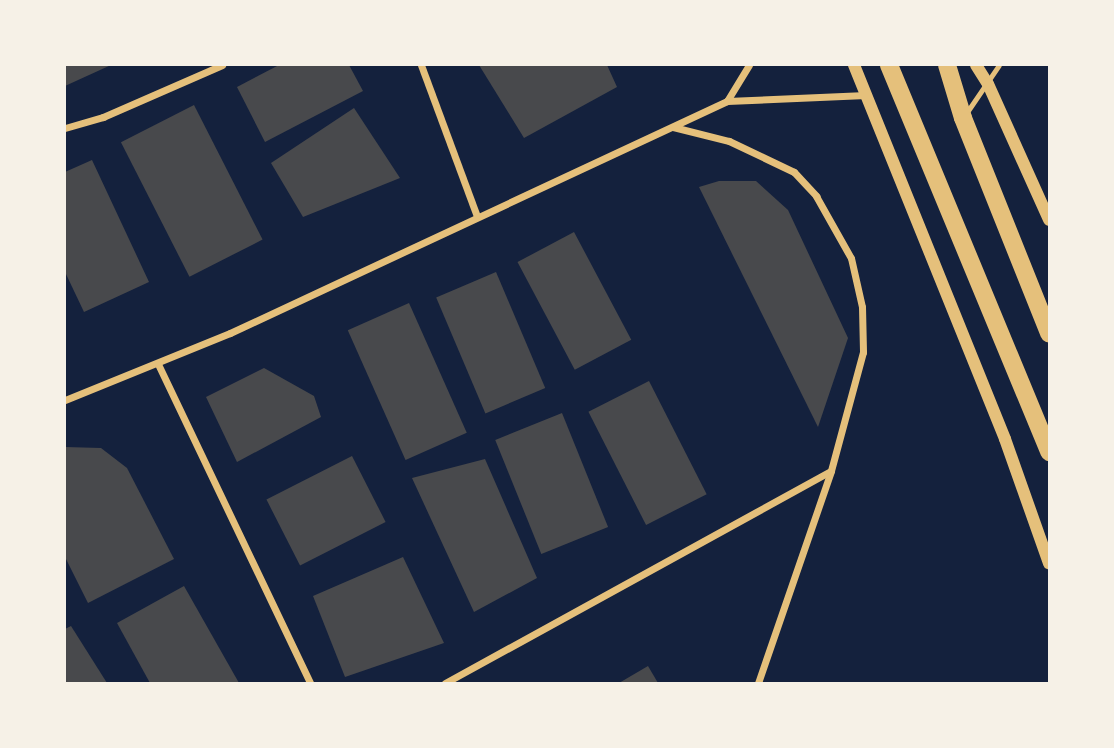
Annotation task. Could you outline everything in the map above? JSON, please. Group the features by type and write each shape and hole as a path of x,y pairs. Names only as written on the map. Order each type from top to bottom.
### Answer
{"main road":[{"path":"890,65 1049,452"},
{"path":"947,65 963,118 1049,333"}],"street":[{"path":"65,128 103,117 222,65"},
{"path":"421,65 477,216"},
{"path":"727,102 749,65"},
{"path":"854,65 1005,439 1049,563"},
{"path":"976,65 988,84 1049,220"},
{"path":"65,400 158,364 727,102 866,95"},
{"path":"673,127 729,141 794,172 816,196 851,258 862,307 863,352 831,471 758,683"},
{"path":"158,364 310,683"},
{"path":"444,683 831,471"}],"lane":[{"path":"963,118 999,65"}],"building":[{"path":"65,65 111,65 65,86"},
{"path":"279,65 349,65 363,91 265,142 237,87"},
{"path":"479,65 607,65 617,87 524,138"},
{"path":"194,105 263,240 189,277 121,142"},
{"path":"354,108 400,178 303,217 271,163"},
{"path":"92,160 149,282 84,312 65,272 65,172"},
{"path":"719,181 756,181 788,210 848,338 818,427 699,187"},
{"path":"574,232 631,340 575,370 517,262"},
{"path":"496,272 545,388 485,413 436,297"},
{"path":"409,303 467,433 406,460 348,330"},
{"path":"264,368 314,396 321,417 237,462 206,397"},
{"path":"649,381 707,494 646,525 588,412"},
{"path":"562,413 608,527 541,554 495,440"},
{"path":"65,447 101,448 127,468 174,559 88,603 65,557"},
{"path":"352,456 386,522 300,566 266,500"},
{"path":"485,459 537,578 474,612 412,478"},
{"path":"403,557 444,643 345,677 313,596"},
{"path":"184,586 239,683 150,683 117,623"},
{"path":"71,626 107,683 65,683 65,629"},
{"path":"648,666 658,683 619,683"}]}
